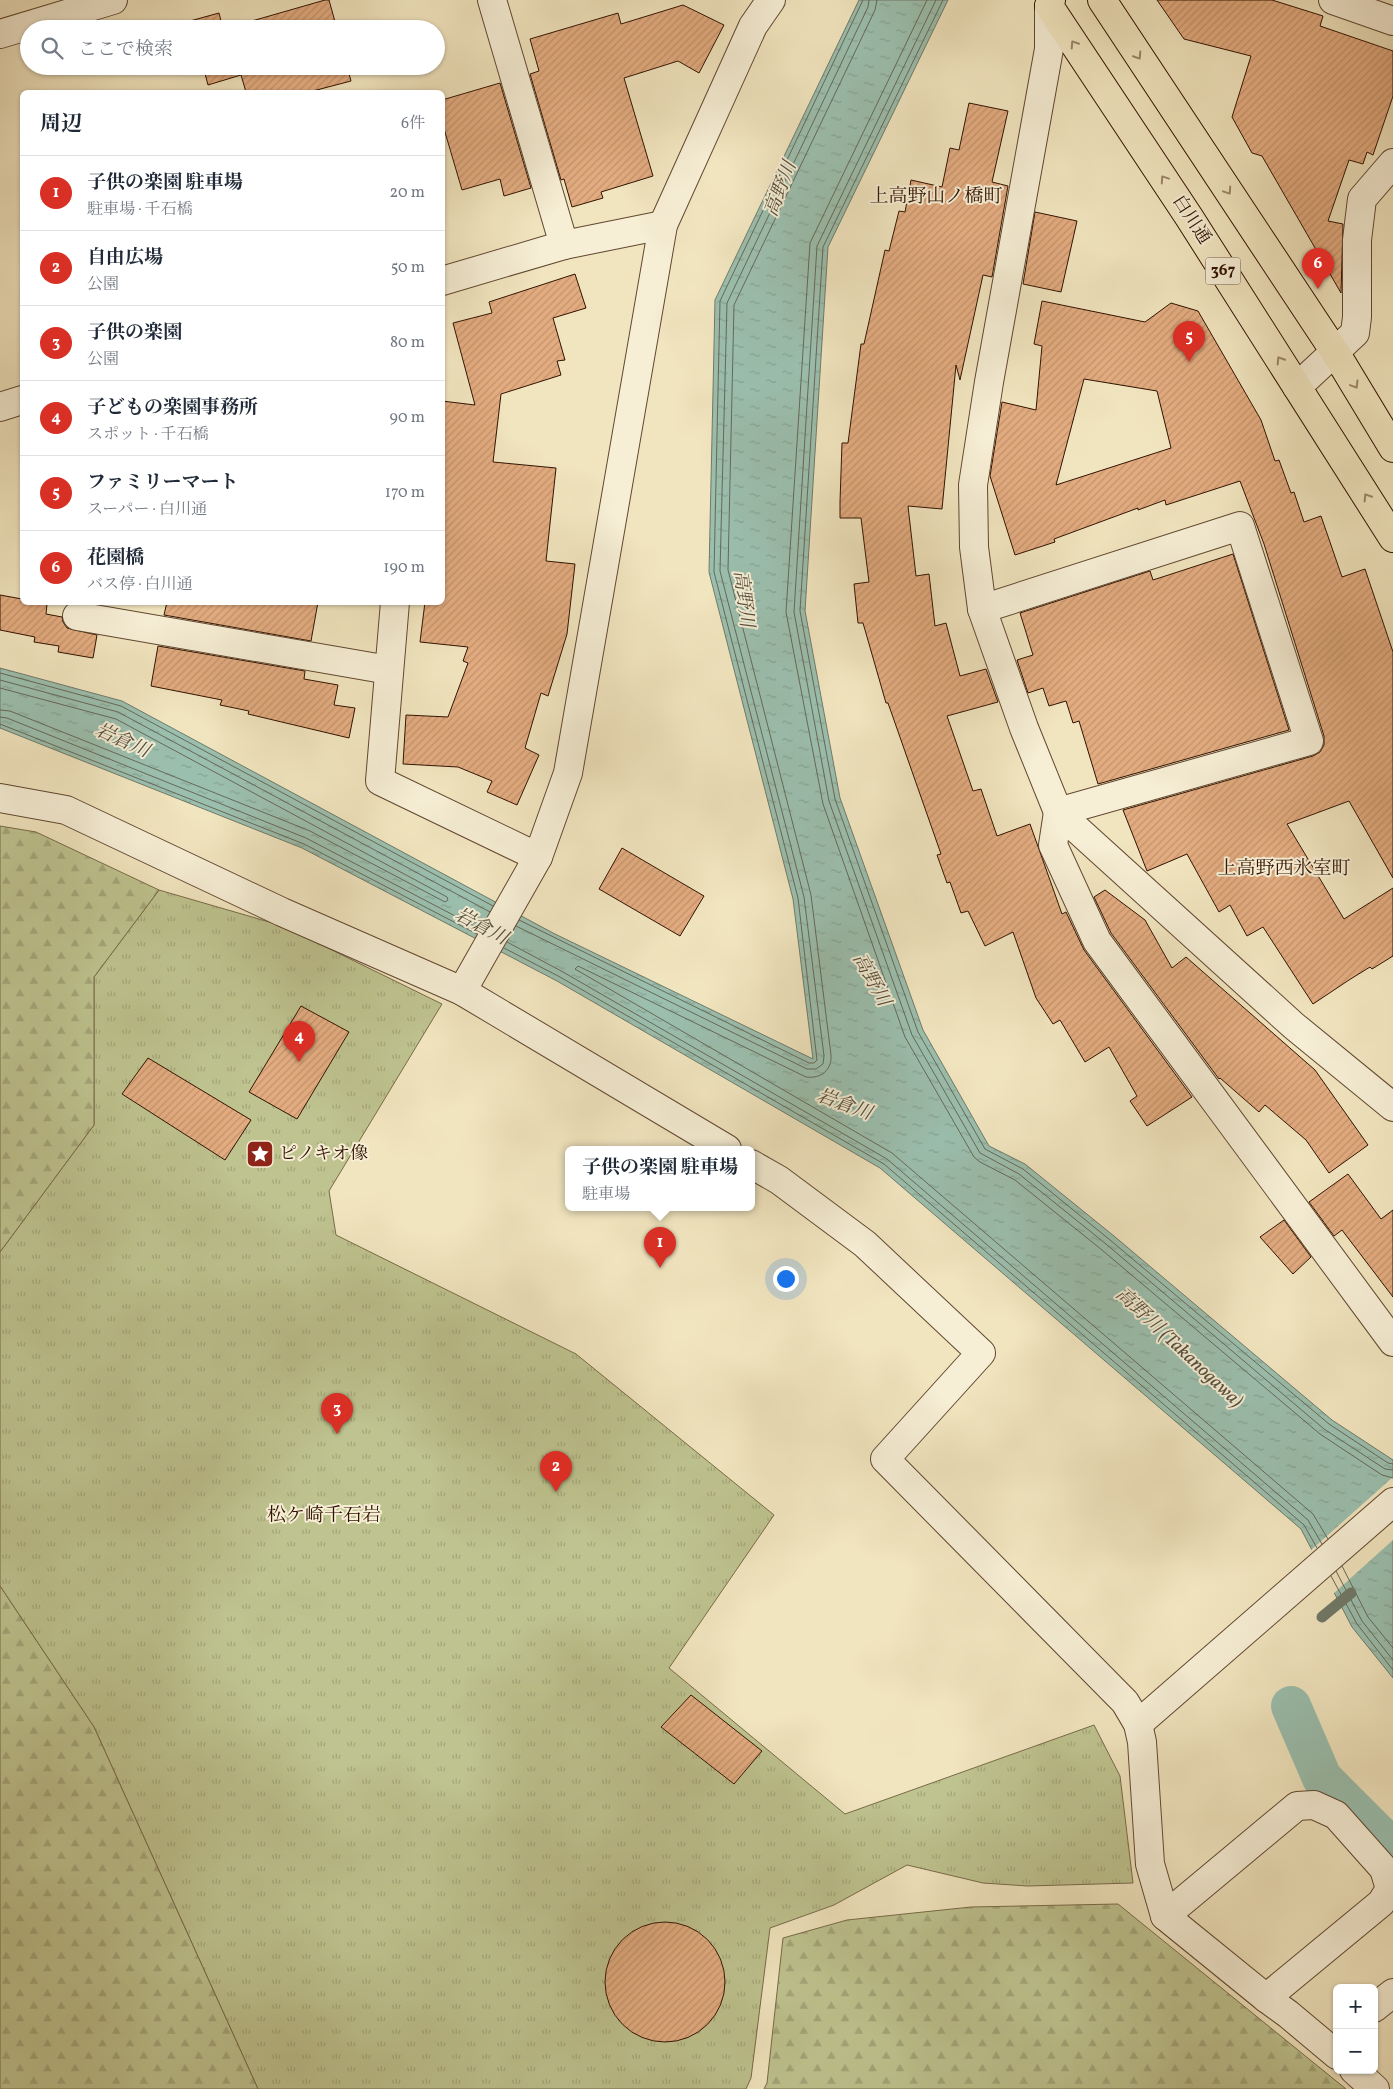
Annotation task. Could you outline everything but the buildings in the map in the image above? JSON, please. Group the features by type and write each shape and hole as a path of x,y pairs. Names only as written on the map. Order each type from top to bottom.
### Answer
{"highway":[{"path":"1102,0 1335,352 1393,448"},
{"name":"白川通","path":"1050,3 1189,216 1393,538"}],"street":[{"path":"47,20 113,0"},
{"path":"492,0 564,245"},
{"path":"462,990 538,856 568,773 663,225 753,26 772,0"},
{"path":"1333,0 1393,21"},
{"path":"1050,3 1049,48 989,382 973,485 974,547 982,609 1024,728 1058,812 1294,1026 1393,1107"},
{"path":"0,34 20,28"},
{"path":"1297,387 1355,333 1357,317 1357,240 1362,199 1393,163"},
{"path":"445,280 564,245 663,225"},
{"path":"0,407 20,401"},
{"path":"982,609 1240,526 1309,741 1058,812"},
{"path":"395,605 380,781 538,856"},
{"path":"77,616 389,670"},
{"path":"0,798 66,810 282,912 462,990 722,1146"},
{"path":"1058,812 1053,845 1097,941 1393,1342"},
{"path":"755,1166 779,1180 865,1244 981,1353 885,1459 1125,1702 1138,1724 1142,1742 1150,1864 1165,1916 1266,1998 1333,2046"},
{"path":"1138,1724 1393,1502"},
{"path":"1165,1916 1297,1806 1314,1805 1336,1815 1384,1869 1390,1889 1381,1903 1266,1998"},
{"path":"1378,2005 1393,1993"},
{"path":"1358,2074 1375,2089"}],"green space":[{"path":"0,826 36,832 159,890 94,977 94,1125 0,1252"},
{"path":"159,890 283,926 442,1004 329,1191 336,1235 576,1354 774,1515 669,1668 845,1814 1094,1725 1120,1776 1133,1883 1028,1886 983,1883 907,1865 834,1905 770,1928 751,2078 746,2089 258,2089 94,1727 0,1586 0,1252 94,1125 94,977"},
{"path":"0,1586 94,1727 258,2089 0,2089"},
{"path":"1118,1904 1346,2089 764,2089 767,2083 783,1938 847,1920 971,1907"}],"water":[{"path":"859,0 948,0 828,247 805,611 840,798 923,1030 989,1146 1025,1164 1114,1236 1332,1420 1393,1460 1393,1678 1352,1627 1301,1529 880,1168 557,981 302,848 0,728 0,668 122,701 553,933 813,1059 793,899 709,572 715,300"}],"pier":[{"path":"1393,1477 1393,1540 1333,1594 1310,1551"}],"waterway":[{"path":"1322,1617 1351,1593"},
{"path":"1291,1706 1322,1778 1393,1849"}],"place":[{"name":"花園橋","path":"1318,289"},
{"name":"ファミリーマート","path":"1189,362"},
{"name":"子どもの楽園事務所","path":"299,1062"},
{"name":"ピノキオ像","path":"260,1154"},
{"name":"子供の楽園 駐車場","path":"660,1268"},
{"name":"子供の楽園","path":"337,1434"},
{"name":"自由広場","path":"556,1492"}],"district":[{"name":"上高野山ノ橋町","path":"936,197"},
{"name":"上高野西氷室町","path":"1284,869"},
{"name":"松ケ崎千石岩","path":"324,1516"}],"water label":[{"name":"高野川","path":"781,189"},
{"name":"高野川","path":"743,599"},
{"name":"岩倉川","path":"122,741"},
{"name":"岩倉川","path":"481,927"},
{"name":"高野川","path":"871,980"},
{"name":"岩倉川","path":"844,1105"},
{"name":"高野川 (Takanogawa)","path":"1179,1348"}]}
